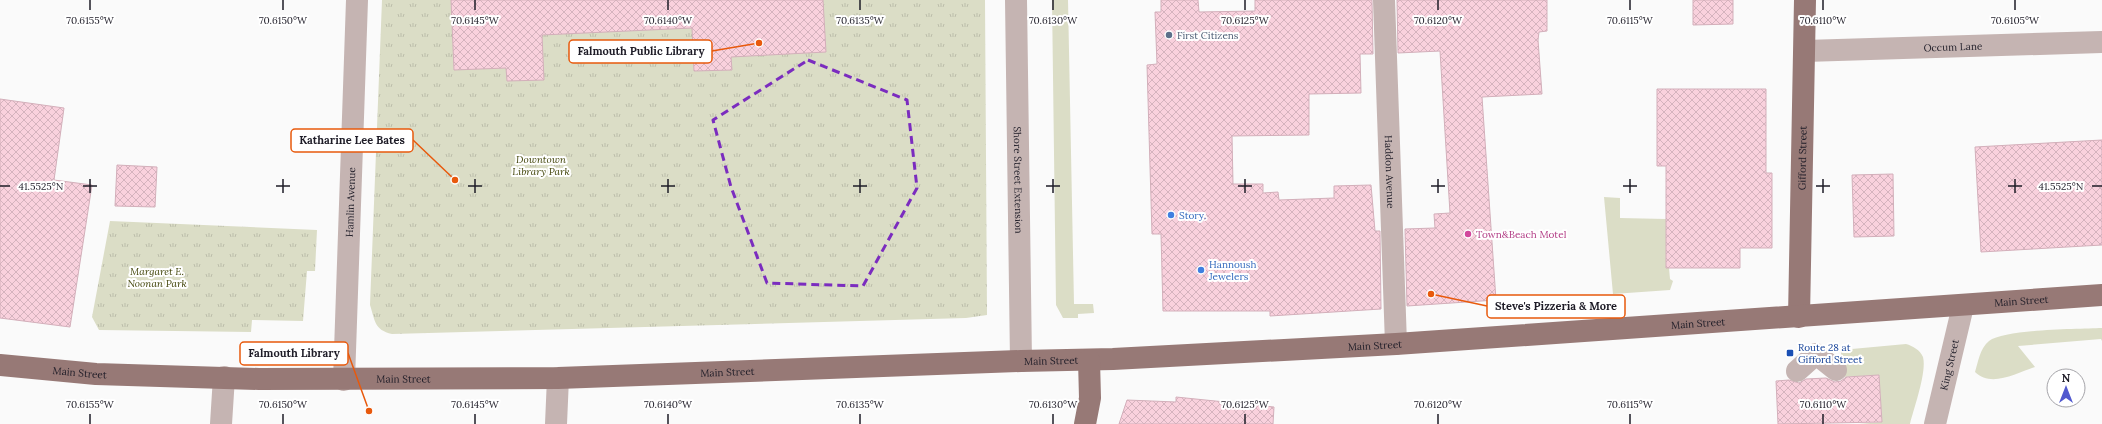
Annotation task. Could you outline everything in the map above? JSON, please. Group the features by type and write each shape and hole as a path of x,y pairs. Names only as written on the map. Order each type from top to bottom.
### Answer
{"main road":[{"name":"Gifford Street","path":"1799,317 1806,0"},
{"name":"Main Street","path":"0,365 96,374 344,380 558,378 1021,361 1089,360 1396,344 1963,306 2102,295"},
{"path":"1084,424 1090,398 1089,360"}],"street":[{"name":"Hamlin Avenue","path":"344,380 357,0"},
{"name":"Shore Street Extension","path":"1016,0 1021,361"},
{"name":"Haddon Avenue","path":"1384,0 1396,344"},
{"name":"Occum Lane","path":"1805,51 2102,42"},
{"name":"King Street","path":"1935,424 1963,306"},
{"path":"1797,371 1816,354 1836,370"},
{"path":"221,424 224,377"},
{"path":"556,424 558,378"}],"highlighted area":[{"path":"808,60 907,100 917,188 863,286 767,283 731,187 713,120"}],"green space":[{"name":"Downtown Library Park","path":"382,0 985,0 987,315 966,318 392,334 382,330 378,327 374,320 370,305"},
{"path":"1052,0 1068,0 1074,304 1093,304 1094,313 1078,314 1078,318 1063,318 1056,305"},
{"path":"1604,197 1620,198 1620,218 1666,219 1666,268 1669,268 1670,279 1673,281 1670,290 1613,294"},
{"name":"Margaret E. Noonan Park","path":"110,221 317,230 315,271 307,271 303,321 252,320 251,332 99,330 92,317"},
{"path":"2102,328 2102,341 2101,339 2018,346 2035,367 2004,378 1989,379 1981,377 1975,372 1983,347 1989,341 1997,337 2042,330"},
{"path":"1906,344 1914,347 1920,352 1923,357 1924,364 1922,381 1910,424 1859,424 1882,422 1879,375 1841,377 1841,350"}],"building":[{"path":"451,0 823,0 826,52 731,57 732,70 694,71 692,28 542,35 544,80 507,81 506,68 454,70"},
{"path":"1161,0 1198,0 1199,12 1255,11 1255,0 1372,0 1373,54 1360,54 1361,93 1309,94 1309,135 1232,136 1233,184 1263,184 1263,193 1278,192 1279,200 1334,198 1334,186 1371,185 1375,231 1380,231 1381,309 1270,316 1270,311 1163,311 1161,234 1152,234 1147,65 1157,64 1155,12 1161,12"},
{"path":"1397,0 1547,0 1547,31 1539,32 1538,40 1542,94 1482,97 1496,300 1407,306 1405,229 1435,228 1434,214 1450,213 1440,51 1398,53"},
{"path":"1693,0 1733,0 1733,24 1693,25"},
{"path":"1657,89 1766,89 1766,173 1772,173 1772,248 1740,248 1740,268 1666,268 1666,166 1657,166"},
{"path":"0,99 64,108 54,180 92,185 70,327 0,318"},
{"path":"2102,140 2102,245 1981,252 1975,147"},
{"path":"117,165 157,167 155,207 115,206"},
{"path":"1893,174 1894,236 1854,237 1852,175"},
{"path":"1879,375 1882,422 1778,424 1776,381 1789,380 1799,383 1806,379 1826,378 1835,382 1841,381 1846,377"},
{"path":"1176,397 1274,407 1273,424 1119,424 1127,400 1176,402"}],"place":[{"name":"First Citizens","path":"1169,35"},
{"name":"Falmouth Public Library","path":"759,43"},
{"name":"Katharine Lee Bates","path":"455,180"},
{"name":"Story.","path":"1171,215"},
{"name":"Town&Beach Motel","path":"1468,234"},
{"name":"Hannoush Jewelers","path":"1201,270"},
{"name":"Steve's Pizzeria & More","path":"1431,294"},
{"name":"Route 28 at Gifford Street","path":"1790,353"},
{"name":"Falmouth Library","path":"369,411"}]}
